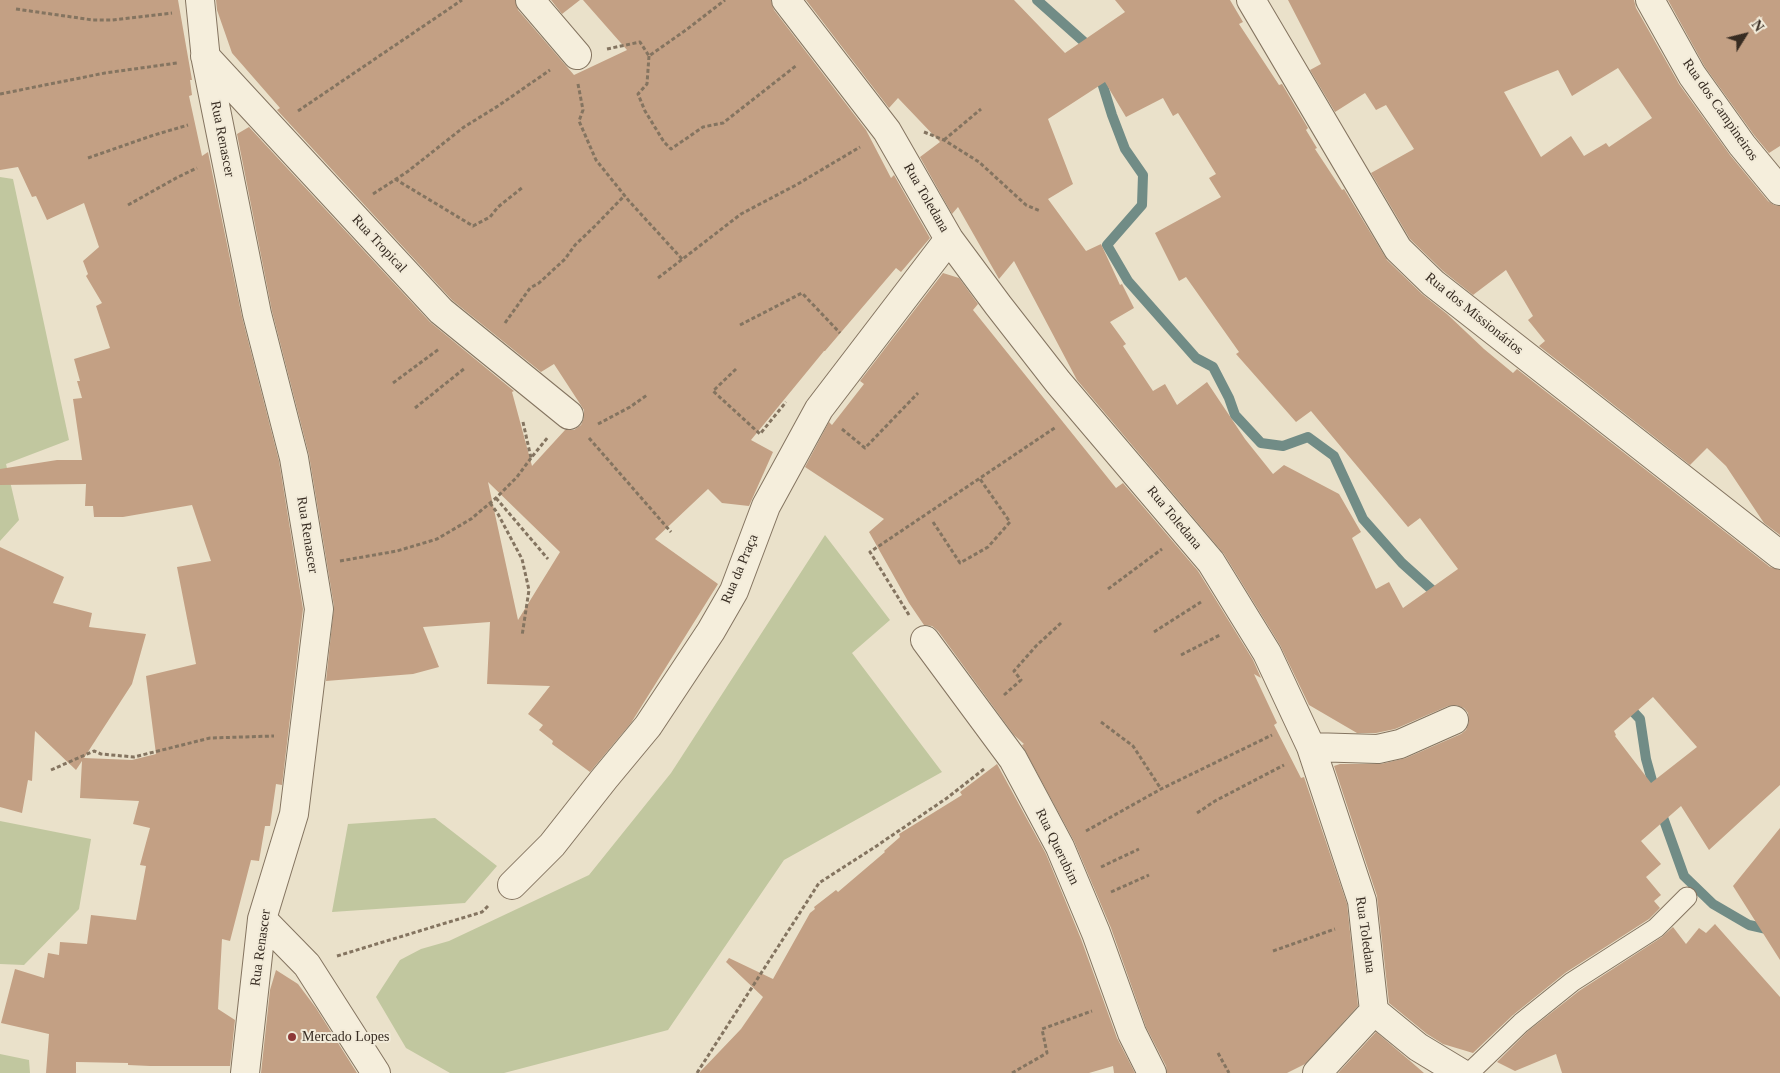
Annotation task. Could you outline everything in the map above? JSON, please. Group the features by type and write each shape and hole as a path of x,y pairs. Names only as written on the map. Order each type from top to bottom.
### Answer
{"street":[{"path":"530,0 577,55"},
{"name":"Rua Toledana","path":"786,0 887,131 950,239 1058,382 1211,562 1267,653 1311,747 1362,901 1374,1011"},
{"name":"Rua dos Missionários","path":"1251,0 1398,248 1433,283 1780,555"},
{"name":"Rua dos Campineiros","path":"1650,0 1692,75 1742,145 1780,191"},
{"name":"Rua Renascer","path":"200,5 205,58 257,314 294,458 319,609 294,814 262,919 245,1073"},
{"name":"Rua Tropical","path":"205,58 350,212 480,356 568,427"},
{"name":"Rua da Praça","path":"512,885 552,845 648,726 711,631 734,591 766,506 819,409 950,239"},
{"name":"Rua Querubim","path":"925,640 1013,759 1060,846 1096,933 1132,1033 1152,1073"},
{"path":"1311,747 1378,749 1400,744 1454,720"},
{"path":"262,919 307,965 376,1073"},
{"path":"1317,1073 1374,1011 1418,1047 1461,1073"}],"lane":[{"path":"1469,1073 1522,1023 1572,982 1656,928 1687,897"}],"path":[{"path":"273,129 462,0"},
{"path":"648,56 725,0"},
{"path":"16,9 93,20 112,20 200,5"},
{"path":"350,212 464,127 498,106 553,67 577,55 640,42 648,56 647,84 638,94 645,111 664,142 671,149 703,127 723,123 823,47"},
{"path":"577,55 572,69 579,86 583,110 579,121 596,160 682,259"},
{"path":"0,94 104,73 205,58"},
{"path":"944,140 980,109"},
{"path":"88,158 182,126 218,121"},
{"path":"918,130 944,140 979,162 1026,205 1040,211"},
{"path":"658,278 741,214 796,185 887,131"},
{"path":"128,205 178,177 225,156"},
{"path":"395,179 474,226 490,217 498,207 523,187"},
{"path":"415,408 480,356 530,288 539,284 625,195"},
{"path":"740,325 802,293 841,334"},
{"path":"393,383 440,348"},
{"path":"736,369 713,391 760,434"},
{"path":"819,409 865,448 918,393"},
{"path":"312,566 397,551 437,538 471,519 496,498 517,477 531,458 568,427 647,395"},
{"path":"523,422 531,458"},
{"path":"568,427 671,532"},
{"path":"925,640 870,552 1046,436"},
{"path":"933,522 960,563 988,547 1010,522 980,479"},
{"path":"496,498 548,559"},
{"path":"490,502 506,527 522,559 529,590 522,636"},
{"path":"1108,589 1165,547"},
{"path":"1154,632 1208,598"},
{"path":"1021,680 1014,672 1036,646 1060,624"},
{"path":"1180,655 1222,634"},
{"path":"1060,846 1161,789 1299,721"},
{"path":"1101,722 1133,746 1161,789"},
{"path":"51,770 94,751 101,754 134,757 210,738 304,735"},
{"path":"699,1072 819,883 947,798 991,763"},
{"path":"1197,813 1215,801 1287,764"},
{"path":"1099,868 1139,849"},
{"path":"1110,892 1149,875"},
{"path":"307,965 482,912 512,885"},
{"path":"1273,951 1338,928"},
{"path":"1012,1073 1047,1053 1042,1029 1121,1000"},
{"path":"1218,1053 1229,1073"}],"green space":[{"path":"0,177 13,179 69,440 6,464 19,520 0,541"},
{"path":"825,535 890,620 852,653 942,772 784,860 668,1030 504,1073 450,1073 406,1048 376,997 400,960 421,949 449,941 589,875 671,773"},
{"path":"435,818 497,866 465,903 332,912 348,824"},
{"path":"0,821 91,839 79,909 24,965 0,964"},
{"path":"0,1054 29,1060 30,1073 0,1073"}],"building":[{"path":"0,0 178,0 192,80 190,80 192,95 189,96 202,156 208,152 242,317 279,461 303,609 282,785 276,784 270,826 265,826 259,861 251,860 230,941 222,939 218,1009 235,1020 230,1066 150,1066 128,1065 128,1063 76,1062 76,1073 46,1073 49,1034 1,1023 15,969 44,978 48,953 59,955 60,942 87,944 91,915 136,920 146,866 140,865 150,828 133,824 139,801 80,798 82,761 76,770 35,731 32,781 28,780 22,813 0,807 0,547 64,577 53,603 92,613 89,627 146,634 132,684 84,758 132,760 156,754 146,676 196,664 177,567 211,561 192,505 123,517 94,517 93,506 85,506 86,484 0,485 0,469 57,460 82,460 73,399 82,398 74,359 110,348 96,306 102,303 86,276 88,274 83,261 99,247 84,203 47,220 36,196 32,197 18,167 0,170"},
{"path":"216,0 515,0 518,10 574,75 627,50 583,0 771,0 774,10 866,130 891,178 894,175 930,238 901,272 896,268 824,351 751,440 773,452 749,506 722,503 708,489 655,539 718,584 631,723 590,772 552,744 553,741 539,730 543,725 528,714 550,686 487,684 490,622 423,627 439,667 413,674 326,681 334,606 309,455 272,311 237,134 249,127 430,322 514,391 512,392 532,466 565,430 574,430 581,425 584,418 584,410 554,364 541,372 452,300 277,110 280,108 232,53 217,10","holes":["488,482 560,552 518,620"]},
{"path":"551,0 580,0 562,14"},
{"path":"806,0 1014,0 1065,53 1125,12 1115,0 1230,0 1243,22 1239,24 1279,85 1282,84 1308,128 1306,130 1317,148 1315,149 1342,190 1344,189 1387,260 1422,294 1513,373 1517,369 1770,567 1780,570 1780,785 1709,850 1681,806 1641,841 1661,864 1646,877 1661,895 1654,901 1660,908 1649,919 1565,973 1513,1015 1473,1053 1443,1044 1427,1034 1389,1003 1377,896 1334,766 1340,764 1381,764 1406,758 1461,734 1466,730 1469,722 1468,713 1464,708 1456,705 1448,706 1395,729 1376,733 1357,733 1309,705 1280,645 1224,554 1077,380 1014,261 999,279 958,207 952,214 920,157 940,142 898,98 889,108","holes":["1105,82 1126,117 1163,98 1173,116 1178,113 1216,174 1209,178 1221,197 1155,233 1179,281 1186,277 1239,352 1236,354 1296,422 1311,411 1408,527 1420,518 1458,569 1403,608 1389,582 1376,589 1352,538 1361,532 1339,494 1284,465 1273,474 1245,439 1207,382 1177,405 1165,384 1153,391 1123,346 1126,344 1110,322 1134,308 1122,284 1120,285 1101,244 1086,251 1048,199 1073,184 1048,119","1653,697 1697,747 1651,783 1615,736 1614,731"]},
{"path":"1288,0 1634,0 1636,8 1679,84 1730,155 1768,201 1780,206 1780,535 1764,523 1726,466 1707,448 1690,465 1539,346 1545,341 1528,320 1533,316 1506,270 1473,295 1443,271 1410,239 1371,173 1414,149 1386,105 1376,110 1365,93 1335,112 1310,70 1321,64","holes":["1618,68 1652,118 1609,147 1606,143 1584,156 1571,136 1541,157 1504,92 1558,70 1572,96"]},
{"path":"1668,0 1780,0 1780,146 1769,153 1754,135 1705,67"},
{"path":"943,273 959,278 978,304 973,310 1116,488 1123,483 1198,571 1253,660 1261,678 1254,674 1277,723 1274,725 1301,778 1304,777 1347,904 1358,1006 1305,1064 1287,1073 1167,1073 1166,1066 1146,1027 1111,928 1074,841 1022,745 1024,744 1014,735 938,631 932,626 924,625 909,603 869,532 884,519 805,467 829,422 832,425 864,384 860,381"},
{"path":"997,764 1046,854 1081,939 1117,1038 1135,1073 1114,1073 1113,1066 1089,1073 699,1073 741,1029 763,997 726,962 729,958 773,979 810,913 815,909 814,907 836,890 838,892 885,852 900,837 899,834 962,795 960,792"},
{"path":"1780,828 1780,960 1733,886"},
{"path":"1715,924 1780,997 1780,1073 1562,1073 1556,1054 1515,1071 1497,1062 1528,1031 1579,991 1662,937 1673,927 1686,944 1699,928 1706,933"},
{"path":"276,970 298,984 316,1008 357,1073 261,1073 270,990"},
{"path":"1376,1032 1409,1060 1424,1073 1338,1073"}],"waterway":[{"path":"1037,0 1092,49"},
{"path":"1099,73 1125,149 1143,175 1142,205 1107,245 1128,281 1196,358 1213,367 1229,398 1235,415 1261,443 1283,446 1308,437 1334,456 1363,519 1402,563 1441,598"},
{"path":"1626,704 1640,719 1646,759 1656,795"},
{"path":"1660,809 1684,876 1713,904 1749,925 1780,932"}],"place":[{"name":"Mercado Lopes","path":"292,1037"}]}
